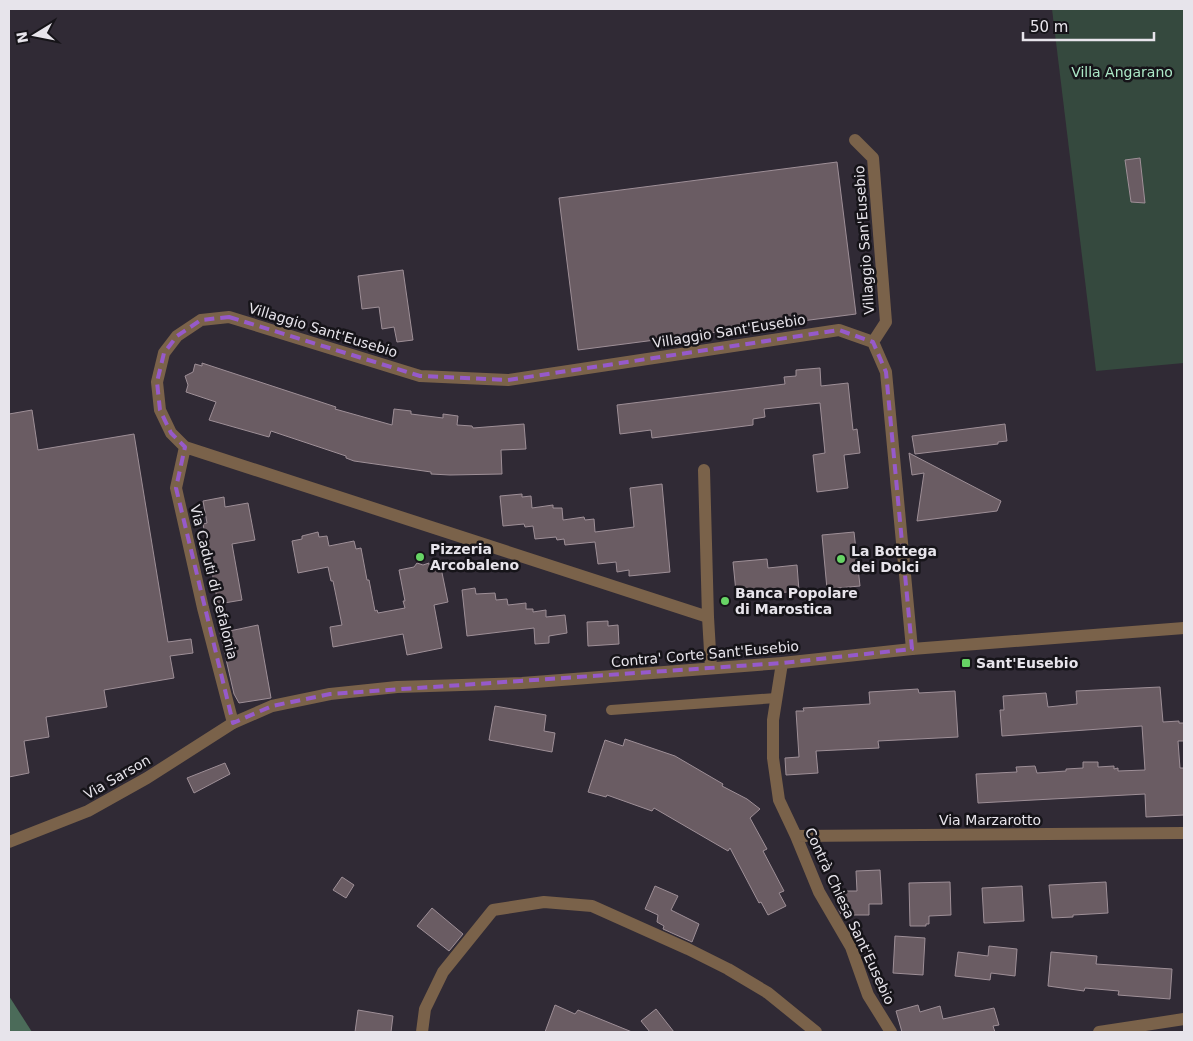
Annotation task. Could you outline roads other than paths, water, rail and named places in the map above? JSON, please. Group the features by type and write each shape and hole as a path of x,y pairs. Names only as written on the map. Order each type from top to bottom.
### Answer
{"street":[{"name":"Villaggio San'Eusebio","path":"855,140 873,158 886,322 873,342"},
{"name":"Villaggio Sant'Eusebio","path":"185,447 171,433 160,410 157,382 164,353 177,336 201,320 229,317 420,376 508,380 839,330 873,342"},
{"path":"873,342 886,372 912,649"},
{"path":"185,447 708,617"},
{"name":"Via Caduti di Cefalonia","path":"185,447 176,488 203,608 233,723"},
{"path":"704,470 711,668"},
{"name":"Contra' Corte Sant'Eusebio","path":"233,723 272,706 330,694 397,687 522,683 782,663 912,649 1184,628"},
{"name":"Contrà Chiesa Sant'Eusebio","path":"782,663 773,720 773,758 780,800 819,892 850,947 868,995 891,1032"},
{"name":"Via Sarson","path":"9,842 88,811 147,778 233,723"},
{"name":"Via Marzarotto","path":"796,836 1184,833"},
{"path":"422,1032 425,1009 443,972 493,910 544,902 592,906 688,949 728,969 768,993 816,1032"},
{"path":"1099,1032 1184,1019"}],"lane":[{"path":"612,710 776,698"}],"place":[{"name":"Pizzeria Arcobaleno","path":"420,557"},
{"name":"La Bottega dei Dolci","path":"841,559"},
{"name":"Banca Popolare di Marostica","path":"725,601"},
{"name":"Sant'Eusebio","path":"966,663"}],"park label":[{"name":"Villa Angarano","path":"1122,72"}]}
